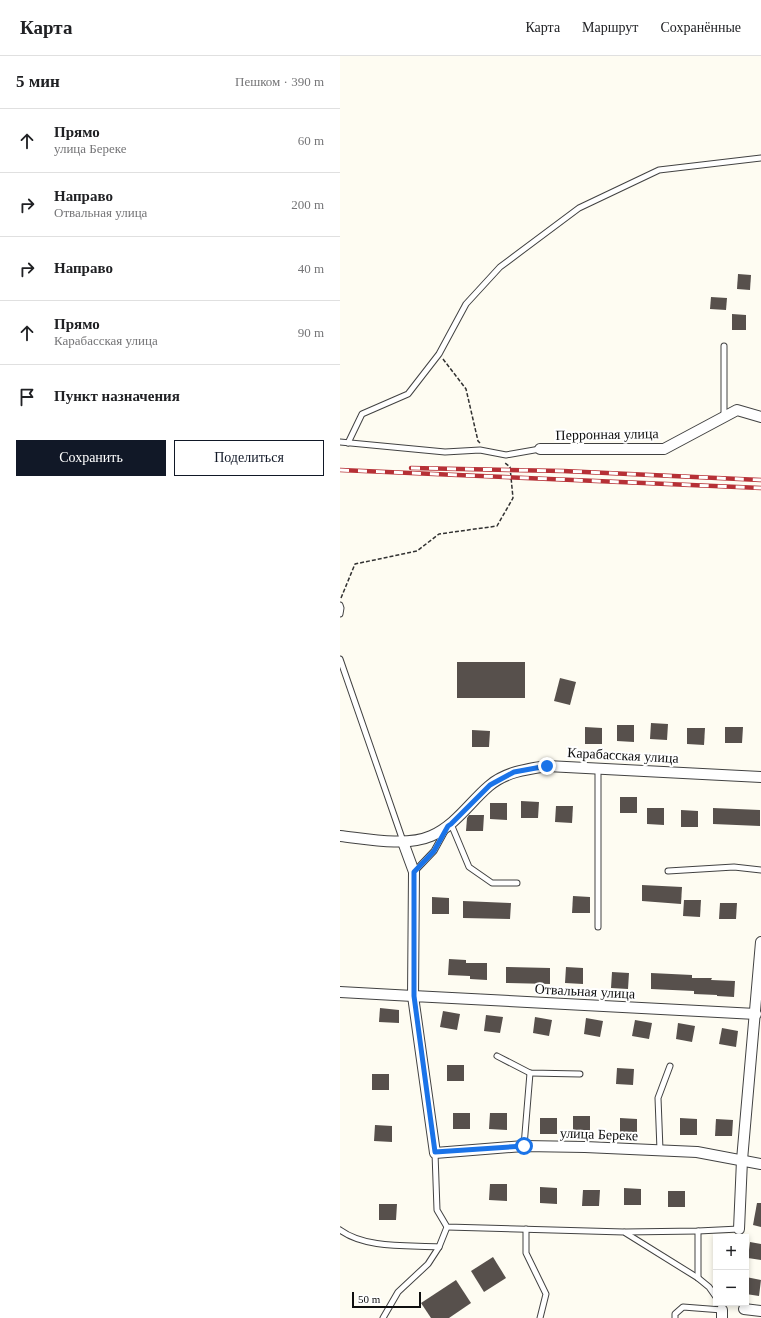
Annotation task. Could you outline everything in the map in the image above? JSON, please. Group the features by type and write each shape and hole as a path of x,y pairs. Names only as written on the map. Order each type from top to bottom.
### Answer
{"street":[{"name":"Перронная улица","path":"540,449 664,449 737,410 761,417"},
{"name":"Карабасская улица","path":"340,836 403,842 431,836 450,825 490,785 514,772 547,766 761,777"},
{"path":"403,842 414,872 414,996 435,1152"},
{"path":"739,1228 742,1160 756,1014 761,942"},
{"name":"Отвальная улица","path":"340,992 756,1014"},
{"name":"улица Береке","path":"435,1152 524,1146 660,1150 697,1152 761,1164"},
{"path":"744,1309 761,1311"}],"lane":[{"path":"348,443 362,414 408,394 439,354 466,304 500,267 579,208 659,170 761,158"},
{"path":"724,346 724,417"},
{"path":"340,442 445,452 480,450 506,455 540,449"},
{"path":"340,605 340,614"},
{"path":"340,659 403,842"},
{"path":"598,768 598,927"},
{"path":"414,872 434,851 450,825"},
{"path":"450,825 469,867 492,883 517,883"},
{"path":"668,871 734,866 761,870"},
{"path":"497,1056 530,1073 580,1074"},
{"path":"660,1150 658,1098 670,1066"},
{"path":"524,1146 530,1073"},
{"path":"435,1152 437,1210 447,1227"},
{"path":"447,1227 624,1232 698,1231 739,1228"},
{"path":"383,1318 398,1292 428,1264 439,1247 447,1227"},
{"path":"526,1229 526,1253 546,1294 540,1318"},
{"path":"340,1230 344,1233 372,1243 439,1247"},
{"path":"698,1231 698,1278"},
{"path":"624,1232 698,1278 709,1287 713,1293"},
{"path":"675,1318 675,1314 683,1307 721,1310"}],"path":[{"path":"439,354 466,389 478,441 492,452"},
{"path":"340,600 355,564 417,551 439,534 497,526 513,498 510,467 504,462"}],"building":[{"path":"738,274 751,275 750,290 737,289"},
{"path":"711,297 727,298 726,310 710,309"},
{"path":"732,314 746,315 746,330 732,330"},
{"path":"457,662 525,662 525,698 457,698"},
{"path":"560,678 576,682 570,705 554,701"},
{"path":"651,723 668,724 667,740 650,739"},
{"path":"617,725 634,725 634,742 617,741"},
{"path":"585,727 602,728 602,744 585,744"},
{"path":"725,727 743,727 742,743 725,743"},
{"path":"687,728 705,728 704,745 687,744"},
{"path":"472,730 490,731 489,747 472,747"},
{"path":"620,797 637,797 637,813 620,813"},
{"path":"521,801 539,802 538,818 521,818"},
{"path":"490,803 507,803 507,820 490,819"},
{"path":"556,806 573,806 572,823 555,822"},
{"path":"647,808 664,808 664,825 647,824"},
{"path":"713,808 760,810 760,826 713,824"},
{"path":"681,810 698,811 698,827 681,827"},
{"path":"469,815 484,815 483,831 466,831 467,818"},
{"path":"642,885 682,887 681,904 642,901"},
{"path":"573,896 590,897 590,913 572,913"},
{"path":"432,897 449,898 449,914 432,914"},
{"path":"684,900 701,900 700,917 683,916"},
{"path":"463,901 511,903 510,919 463,918"},
{"path":"720,903 737,903 736,919 719,919"},
{"path":"449,959 466,960 466,963 487,963 487,980 470,979 470,976 448,975"},
{"path":"506,967 550,968 550,984 506,983"},
{"path":"566,967 583,968 583,984 565,983"},
{"path":"612,972 629,973 628,989 611,988"},
{"path":"651,973 692,975 692,978 712,978 711,980 735,981 734,997 694,994 694,991 651,989"},
{"path":"380,1008 399,1010 399,1023 379,1022"},
{"path":"443,1011 460,1014 457,1030 440,1027"},
{"path":"486,1015 503,1017 500,1033 484,1031"},
{"path":"535,1017 552,1020 549,1036 533,1033"},
{"path":"586,1018 603,1021 600,1037 584,1034"},
{"path":"635,1020 652,1023 649,1039 632,1036"},
{"path":"678,1023 695,1026 692,1042 676,1039"},
{"path":"722,1028 738,1031 736,1047 719,1044"},
{"path":"447,1065 464,1065 464,1081 447,1081"},
{"path":"617,1068 634,1069 633,1085 616,1084"},
{"path":"372,1074 389,1074 389,1090 372,1090"},
{"path":"453,1113 470,1113 470,1129 453,1129"},
{"path":"490,1113 507,1113 507,1130 489,1129"},
{"path":"573,1116 590,1116 590,1132 573,1132"},
{"path":"540,1118 557,1118 557,1134 540,1134"},
{"path":"620,1118 637,1119 637,1135 620,1134"},
{"path":"680,1118 697,1119 697,1135 680,1135"},
{"path":"716,1119 733,1120 732,1136 715,1136"},
{"path":"375,1125 392,1126 392,1142 374,1141"},
{"path":"490,1184 507,1184 507,1201 489,1200"},
{"path":"540,1187 557,1188 557,1204 540,1203"},
{"path":"624,1188 641,1189 641,1205 624,1205"},
{"path":"583,1190 600,1190 599,1206 582,1206"},
{"path":"668,1191 685,1191 685,1207 668,1207"},
{"path":"757,1203 761,1203 761,1227 753,1225"},
{"path":"379,1204 397,1204 396,1220 379,1220"},
{"path":"750,1242 761,1244 761,1260 749,1258"},
{"path":"493,1257 506,1278 484,1292 471,1271"},
{"path":"749,1278 761,1280 759,1296 749,1294"},
{"path":"456,1280 471,1303 449,1318 431,1318 421,1303"}],"railway":[{"path":"411,468 563,471 761,480"},
{"path":"340,470 761,488"}],"route":[{"path":"524,1146 435,1152 414,996 414,872 434,851 448,826 490,785 514,772 547,766"}]}
